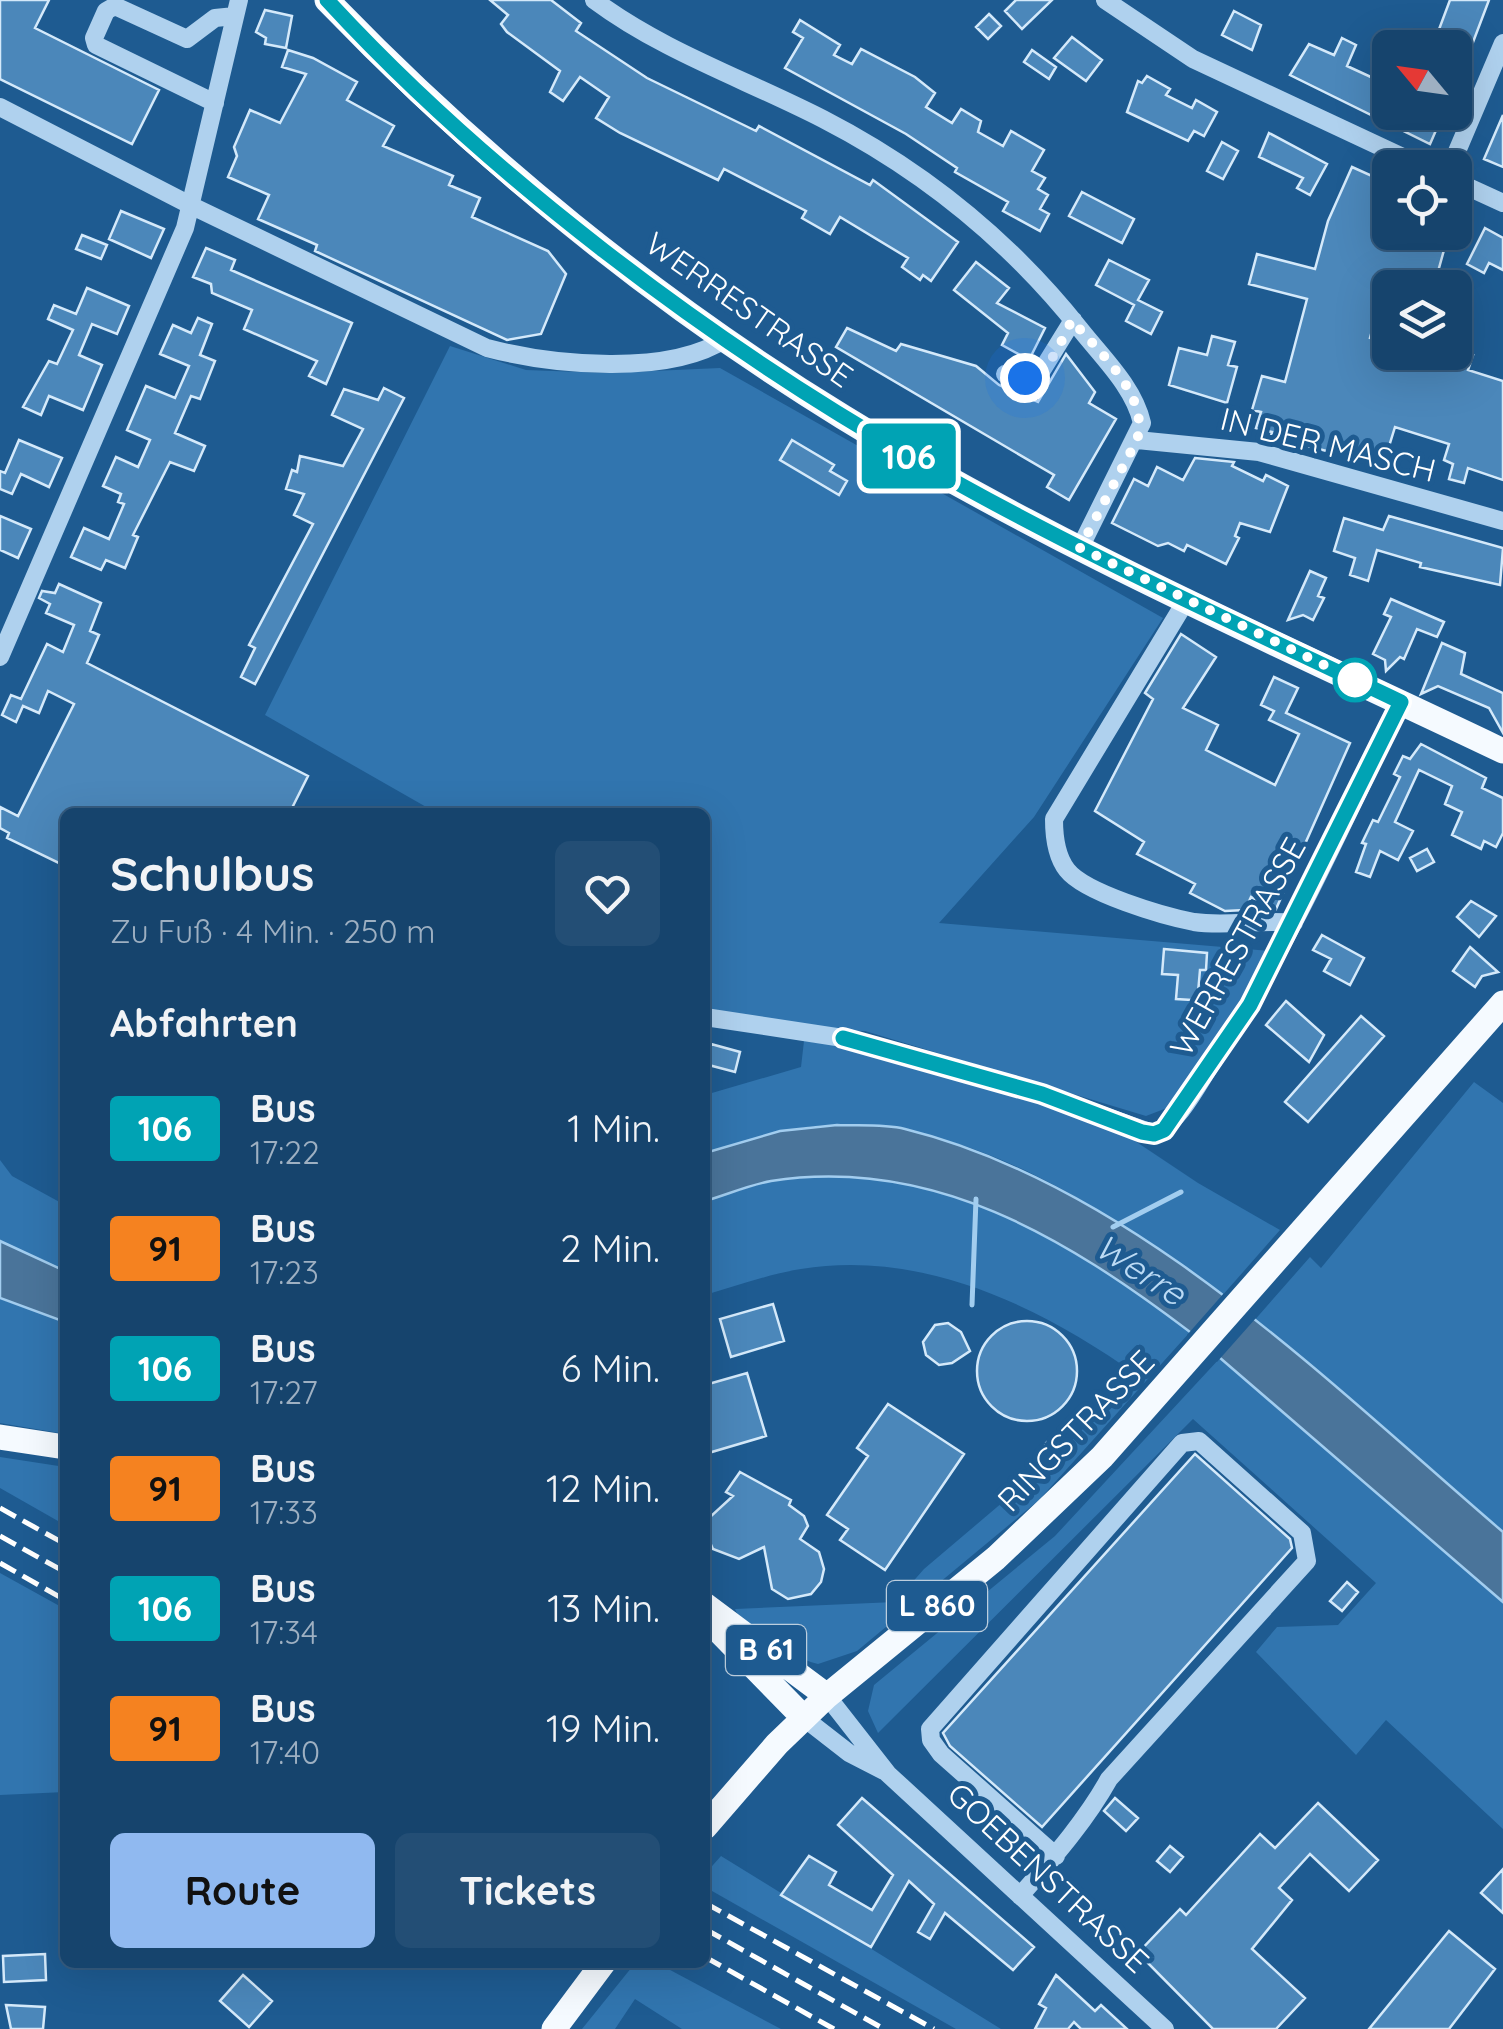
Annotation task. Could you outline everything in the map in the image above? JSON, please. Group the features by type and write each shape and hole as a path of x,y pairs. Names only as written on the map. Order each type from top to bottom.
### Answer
{"main road":[{"name":"WERRESTRASSE","path":"327,0 513,173 727,338 856,425 1080,548 1503,751"},
{"name":"RINGSTRASSE","path":"710,1821 827,1696 996,1558 1091,1468 1503,1003"},
{"path":"0,1437 60,1446"},
{"name":"GOEBENSTRASSE","path":"710,1608 827,1696"},
{"name":"GOEBENSTRASSE","path":"710,1622 804,1718"},
{"path":"554,2029 600,1968"}],"street":[{"path":"207,0 214,6 215,18"},
{"path":"594,0 668,48 824,119 881,151 942,192 994,236 1072,320 1138,405 1142,423 1137,440 1080,548"},
{"path":"1105,0 1193,59 1388,150"},
{"path":"215,103 96,44 94,38 115,3 187,39 215,18 237,8"},
{"path":"0,657 192,206 237,8"},
{"path":"1458,150 1503,43"},
{"path":"0,107 457,336 517,356 595,363 680,358 710,349 727,338"},
{"path":"1472,188 1503,204"},
{"path":"1004,374 1039,376 1072,320"},
{"name":"IN DER MASCH","path":"1137,440 1259,452 1503,521"},
{"path":"1187,599 1054,819 1055,840 1064,866 1080,884 1133,903 1195,922 1294,923"},
{"name":"WERRESTRASSE","path":"710,1018 843,1038 1042,1094 1154,1134 1164,1130 1250,1005 1401,702"},
{"path":"1020,1896 1056,1856 1109,1779 1307,1560 1302,1534 1199,1440 1182,1442 930,1728 931,1740 941,1754 1056,1856"},
{"name":"GOEBENSTRASSE","path":"827,1696 888,1774 1164,2029"},
{"name":"GOEBENSTRASSE","path":"804,1718 849,1753 888,1774"}],"shaded area":[{"path":"450,346 526,370 608,373 720,368 1163,618 1034,817 939,923 1270,951 1241,1003 1172,1106 1146,1116 865,1031 802,1030 710,1013 710,808 428,808 265,715"},
{"path":"804,1041 867,1049 954,1073 1114,1127 1198,1183 1280,1230 1221,1297 1136,1235 1043,1179 943,1139 891,1128 839,1125 771,1134 710,1152 710,1094 801,1067"},
{"path":"1474,1082 1503,1103 1503,1532 1253,1322 1310,1257 1321,1268"},
{"path":"0,1160 12,1176 60,1202 60,1269 0,1241"},
{"path":"819,1176 876,1179 919,1185 966,1198 1068,1248 1190,1332 1039,1500 857,1651 818,1664 759,1637 735,1609 895,1602 924,1569 1049,1463 1137,1375 1021,1306 936,1276 847,1265 801,1269 710,1294 710,1199 767,1182"},
{"path":"0,1299 60,1320 60,1433 0,1423"},
{"path":"1220,1358 1366,1479 1503,1602 1503,1829 1386,1720 1356,1755 1256,1652 1277,1627 1338,1625 1376,1583 1193,1419 878,1733 868,1711 874,1685 1055,1536"},
{"path":"0,1457 60,1466 60,1522 0,1488"},
{"path":"0,1573 60,1606 60,1792 0,1795"},
{"path":"721,1856 1001,2029 956,2029 710,1890 710,1868"},
{"path":"631,1968 666,1968 781,2029 682,2029 635,1999 615,2029 582,2029"}],"water":[{"name":"Werre","path":"837,1125 905,1129 989,1156 1070,1195 1148,1242 1297,1354 1503,1532 1503,1602 1190,1332 1095,1265 1045,1236 942,1193 887,1181 830,1176 771,1181 710,1199 710,1152 780,1131"},
{"path":"0,1241 60,1269 60,1320 0,1298"}],"pier":[{"path":"1224,1293 1256,1318 1217,1362 1187,1335"}],"building":[{"path":"0,0 49,0 35,28 159,90 132,144 0,79"},
{"path":"490,0 551,0 581,23 576,31 647,78 756,131 759,126 870,185 873,180 958,242 931,281 923,275 920,280 902,267 908,258 840,217 830,234 802,218 806,211 724,169 718,180 620,133 596,118 609,97 580,77 563,101 550,92 560,71 507,32 501,24 508,15"},
{"path":"1016,0 1052,0 1022,29 1005,11"},
{"path":"1450,0 1489,0 1472,45 1472,30 1439,30"},
{"path":"265,10 292,16 286,48 265,44 266,38 256,32"},
{"path":"1234,11 1261,25 1252,50 1222,35"},
{"path":"989,14 1001,26 988,39 976,27"},
{"path":"800,20 840,45 834,55 852,64 861,49 915,77 935,93 926,107 952,123 961,109 981,121 978,132 1003,146 1011,131 1044,150 1032,171 1045,178 1038,189 1048,195 1040,209 1049,214 1040,231 1003,211 1008,202 955,172 957,168 906,134 785,68 803,38 793,32"},
{"path":"1072,37 1102,60 1086,81 1054,58"},
{"path":"1342,38 1356,45 1347,66 1372,78 1372,115 1290,75 1309,44 1334,55"},
{"path":"288,50 313,58 357,82 347,100 394,126 383,146 453,176 449,185 480,198 472,217 548,251 566,274 541,334 507,340 315,251 317,245 258,219 269,195 228,177 237,156 234,147 250,110 280,123 306,74 282,67"},
{"path":"1032,50 1056,67 1049,79 1024,62"},
{"path":"1147,76 1170,89 1166,95 1192,108 1196,100 1217,112 1204,136 1194,131 1188,141 1127,112 1138,81 1142,83"},
{"path":"1503,115 1503,167 1484,159"},
{"path":"1402,130 1436,130 1430,144"},
{"path":"1269,133 1327,164 1310,195 1297,188 1303,178 1259,157"},
{"path":"1222,142 1238,151 1223,179 1207,171"},
{"path":"1352,167 1372,176 1372,250 1444,250 1438,270 1372,270 1372,370 1468,370 1503,381 1503,480 1468,468 1464,483 1449,479 1453,464 1444,460 1449,444 1395,427 1386,456 1381,454 1378,465 1271,436 1272,432 1256,428 1261,412 1252,410 1262,376 1285,382 1307,299 1249,284 1257,254 1315,269 1328,221"},
{"path":"1082,192 1134,219 1122,243 1069,216"},
{"path":"121,211 164,229 151,258 109,239"},
{"path":"1485,228 1503,238 1503,270 1489,263 1484,273 1467,264"},
{"path":"82,235 107,245 101,259 76,249"},
{"path":"206,248 235,260 231,270 352,323 326,384 309,376 317,361 244,329 252,310 212,293 211,284 193,277"},
{"path":"1109,260 1149,280 1138,300 1162,312 1151,334 1126,321 1134,305 1096,285"},
{"path":"976,262 1009,288 997,303 1045,328 1029,360 1002,345 1008,333 954,290"},
{"path":"87,288 129,306 117,334 92,324 79,355 102,365 83,410 49,396 41,415 23,407 49,361 57,364 73,330 48,319 54,305 76,314"},
{"path":"198,318 212,324 200,355 215,361 200,399 191,396 175,433 205,446 194,471 170,462 133,535 138,537 125,568 106,560 101,570 71,557 84,528 109,539 124,504 118,502 121,494 103,486 116,457 138,467 150,440 127,430 146,386 175,398 189,366 160,354 173,325 191,333"},
{"path":"847,328 896,351 901,344 976,366 999,385 1038,402 1066,354 1095,392 1089,403 1116,419 1069,500 1047,487 1054,475 836,347"},
{"path":"1212,336 1235,342 1228,365 1237,367 1227,403 1169,385 1179,348 1207,355"},
{"path":"384,388 404,398 255,684 241,677 255,648 249,645 313,524 294,515 304,494 286,489 292,470 297,472 300,456 343,466 363,429 332,415 344,389 378,400"},
{"path":"19,440 62,458 49,487 21,474 12,494 0,489 0,471 5,473"},
{"path":"792,440 834,465 830,471 847,481 839,495 780,460"},
{"path":"1195,458 1234,462 1232,466 1263,481 1266,475 1288,486 1270,532 1240,523 1235,536 1239,538 1226,564 1187,545 1184,551 1168,543 1158,546 1112,523 1134,479 1148,486 1157,467 1183,480"},
{"path":"0,516 31,529 18,558 0,550"},
{"path":"1389,516 1503,548 1500,585 1420,567 1421,563 1377,550 1368,581 1350,575 1355,558 1334,551 1344,518 1383,530"},
{"path":"1310,571 1326,578 1318,596 1324,598 1313,620 1303,615 1288,620"},
{"path":"59,584 101,603 90,631 99,635 87,663 308,776 292,808 60,808 60,864 7,838 9,833 0,828 0,807 18,816 74,704 48,691 39,713 23,706 16,722 2,715 11,695 21,699 47,644 63,652 74,625 46,613 50,604 39,598 42,591 55,593"},
{"path":"1391,599 1444,622 1437,637 1417,629 1404,659 1400,657 1386,671 1385,660 1373,654 1391,617 1384,614"},
{"path":"1181,634 1216,657 1183,708 1218,725 1206,750 1275,785 1299,734 1269,720 1274,711 1261,705 1274,677 1298,688 1286,713 1350,743 1276,909 1251,897 1245,910 1225,911 1190,893 1195,884 1137,854 1144,842 1095,811 1153,699 1145,693"},
{"path":"1442,643 1465,653 1461,674 1503,693 1503,733 1489,708 1438,686 1421,694"},
{"path":"1421,744 1486,778 1482,788 1503,798 1503,833 1496,847 1484,841 1481,849 1452,835 1462,812 1445,804 1452,786 1419,770 1395,822 1413,831 1398,860 1380,851 1370,877 1356,872 1366,844 1362,843 1373,820 1378,822 1400,777 1394,774 1403,756 1410,759"},
{"path":"1427,849 1434,862 1417,871 1410,858"},
{"path":"1471,901 1496,916 1479,937 1457,917"},
{"path":"1322,935 1364,958 1350,985 1324,971 1331,959 1313,950"},
{"path":"1470,947 1498,972 1482,976 1475,987 1453,971"},
{"path":"1164,949 1207,953 1206,970 1200,970 1198,993 1192,1000 1176,999 1178,975 1162,974"},
{"path":"1286,1001 1324,1035 1309,1062 1266,1025"},
{"path":"1361,1016 1384,1036 1308,1122 1285,1102"},
{"path":"711,1044 740,1052 735,1072 710,1065"},
{"path":"773,1304 784,1341 731,1357 720,1319"},
{"path":"1027,1321 1046,1325 1062,1336 1073,1352 1077,1371 1073,1390 1062,1406 1046,1417 1027,1421 1008,1417 992,1406 981,1390 977,1371 981,1352 992,1336 1008,1325"},
{"path":"948,1323 961,1332 970,1351 952,1363 939,1365 926,1355 923,1342 935,1325"},
{"path":"747,1373 766,1436 710,1453 710,1384"},
{"path":"888,1404 964,1454 885,1570 840,1540 848,1529 827,1515 868,1456 857,1448"},
{"path":"1049,1440 1060,1450 1049,1462 1038,1452"},
{"path":"1195,1454 1290,1539 1292,1548 1042,1827 950,1746 943,1733"},
{"path":"740,1472 791,1500 789,1505 804,1516 808,1526 800,1539 819,1552 824,1569 821,1582 811,1594 788,1599 772,1589 764,1547 739,1559 713,1549 710,1517 733,1496 726,1492"},
{"path":"1347,1582 1358,1592 1342,1611 1330,1601"},
{"path":"862,1798 1034,1947 1013,1970 945,1913 930,1939 918,1932 934,1904 909,1881 871,1947 781,1895 809,1856 836,1872 829,1885 872,1910 893,1875 838,1825"},
{"path":"1115,1798 1138,1818 1126,1831 1104,1811"},
{"path":"1318,1803 1378,1860 1349,1891 1310,1854 1279,1888 1292,1900 1252,1949 1305,1998 1276,2029 1213,2029 1138,1953 1180,1909 1186,1915 1260,1834 1275,1848"},
{"path":"1170,1846 1183,1857 1170,1872 1157,1861"},
{"path":"1503,1869 1503,1913 1481,1893"},
{"path":"1449,1931 1495,1969 1449,2029 1369,2029"},
{"path":"45,1954 46,1980 4,1982 3,1956"},
{"path":"243,1975 272,2001 249,2027 220,2001"},
{"path":"1056,1975 1095,2011 1101,2005 1127,2029 1081,2029 1074,2022 1068,2029 1035,2029 1046,2008 1039,2004"},
{"path":"6,2005 45,2007 43,2029 11,2029"}],"waterway":[{"name":"Werre","path":"1113,1227 1181,1192"},
{"path":"972,1305 976,1199"}],"railway":[{"path":"0,1508 60,1541"},
{"path":"0,1536 60,1569"},
{"path":"0,1563 60,1597"},
{"path":"710,1906 934,2029"},
{"path":"710,1932 884,2029"},
{"path":"710,1960 834,2029"}],"bus line":[{"name":"106","path":"327,0 450,117 594,239 727,338 841,416 1080,548 1401,702 1274,962 1192,1094 1164,1130 1154,1134 1142,1132 1042,1094 843,1038"}],"route":[{"path":"1025,378 1039,376 1049,364 1072,320 1138,405 1142,423 1137,440 1080,548 1368,686 1355,680"}]}
